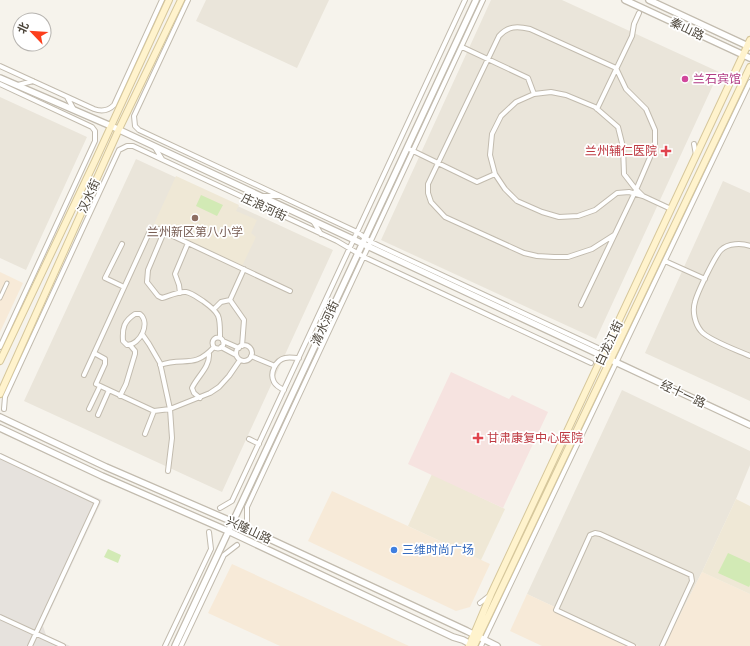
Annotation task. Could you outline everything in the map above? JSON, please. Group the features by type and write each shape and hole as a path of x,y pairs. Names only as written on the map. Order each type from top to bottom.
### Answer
{"main road":[{"name":"汉水街","path":"0,361 95,161 169,0"},
{"name":"汉水街","path":"0,394 119,129 181,0"},
{"name":"白龙江街","path":"479,637 491,594 749,44"},
{"name":"白龙江街","path":"472,645 479,637 613,362 750,67"},
{"path":"95,161 103,165"}],"street":[{"path":"0,66 97,110 106,110 114,105 162,0"},
{"path":"188,0 134,116 135,126 139,130 357,232 364,240"},
{"path":"220,508 232,501 465,0"},
{"name":"清水河街","path":"175,646 476,0"},
{"path":"247,521 247,508 483,0"},
{"name":"秦山路","path":"625,0 750,58"},
{"name":"秦山路","path":"649,0 717,32 749,44"},
{"path":"597,109 632,36 634,24 639,13"},
{"path":"581,304 635,192 655,145 655,130 646,109 626,89 616,68 530,28 509,28 499,36 428,184 427,190 431,202 445,216 524,253 537,256 568,256 592,249 614,235"},
{"path":"713,41 717,32"},
{"path":"462,47 528,78 534,94"},
{"path":"125,81 134,76"},
{"name":"经十一路","path":"0,78 73,108 353,239 364,240 613,362 750,426"},
{"path":"143,80 145,92"},
{"path":"18,86 33,81"},
{"name":"白龙江街","path":"480,646 479,637 504,598 613,362 664,261 750,82"},
{"path":"0,84 92,127 95,132 95,141 0,347"},
{"path":"635,192 624,174 623,147 618,128 594,107 551,92 534,94 516,102 501,116 492,134 490,155 495,174 504,189 517,201 542,212 560,217 578,216 595,210 618,193 629,192 635,192 671,209"},
{"path":"422,93 437,99"},
{"path":"67,97 73,108"},
{"path":"160,140 168,152"},
{"path":"694,144 696,155"},
{"name":"庄浪河街","path":"108,174 119,150 127,146 133,146 591,363"},
{"path":"154,146 162,160"},
{"path":"407,148 477,182 495,174"},
{"path":"83,167 90,171"},
{"path":"96,180 108,174"},
{"path":"4,409 6,397 108,174"},
{"path":"262,196 280,196"},
{"path":"318,214 325,226"},
{"path":"313,220 321,234"},
{"path":"84,375 150,231 157,229 164,232 290,291"},
{"path":"164,232 148,270 147,282 158,296 162,298 187,292 214,309 219,318 223,345 221,348"},
{"path":"180,293 175,274 188,243"},
{"path":"122,244 105,278 124,287"},
{"path":"370,244 598,348"},
{"path":"750,246 736,244 721,250 705,279 695,302 694,312 699,329 707,336 750,356"},
{"path":"60,261 64,272"},
{"path":"664,261 705,279"},
{"path":"230,300 244,269"},
{"path":"35,272 36,285"},
{"path":"0,298 7,283"},
{"path":"214,309 221,302 230,300"},
{"path":"230,300 244,320 240,347 236,355"},
{"path":"120,396 126,384 135,354 135,351 130,345 125,345 123,342 122,329 127,320 135,314 140,314 143,317 144,323 142,334 130,345"},
{"path":"142,334 160,365 170,409 172,438 168,471"},
{"path":"214,347 212,344 213,340 216,338 221,339 240,347 246,346 249,348 251,356"},
{"path":"214,347 221,348 236,355 240,360 244,361 251,356"},
{"path":"160,365 171,361 192,362 209,354 214,347"},
{"path":"94,353 104,359 105,364 96,384 154,411 170,409 210,393 219,387 240,360"},
{"path":"200,398 194,393 192,388 201,376 209,358 209,354"},
{"path":"251,356 275,366"},
{"path":"284,390 276,386 274,381 272,375 275,366 280,360 286,357 298,358"},
{"path":"90,409 100,386"},
{"path":"98,415 109,390"},
{"path":"145,434 154,411"},
{"name":"兴隆山路","path":"0,417 232,522 497,646"},
{"name":"兴隆山路","path":"0,428 102,476 228,531 472,645"},
{"path":"249,439 259,444"},
{"path":"0,456 97,502 30,646"},
{"path":"165,646 211,549 209,532"},
{"path":"634,646 556,610 590,535 592,534 600,534 692,576 692,580 662,646"},
{"path":"181,646 224,556 238,545"},
{"path":"523,546 524,557"},
{"path":"480,603 491,594"},
{"path":"494,606 504,598"},
{"path":"0,617 63,646"}],"shaded area":[{"path":"206,0 329,0 297,68 196,21"},
{"path":"491,0 562,0 719,72 596,339 381,240"},
{"path":"0,97 87,137 26,270 0,258"},
{"path":"136,159 333,250 222,492 24,401"},
{"name":"兰州新区第八小学","path":"176,176 239,205 236,211 257,220 251,233 256,237 242,266 154,224"},
{"path":"723,181 750,193 750,401 645,353"},
{"path":"0,272 23,283 0,332"},
{"name":"甘肃康复中心医院","path":"451,372 509,399 512,395 548,412 503,508 408,464"},
{"path":"622,390 750,451 750,465 736,499 702,572 664,646 638,646 527,594"},
{"path":"0,453 102,500 43,626 46,635 70,646 0,646"},
{"path":"432,474 505,509 481,560 408,526"},
{"name":"三维时尚广场","path":"332,491 490,564 470,607 456,611 308,541"},
{"path":"736,499 750,506 750,594 702,572"},
{"path":"232,564 409,646 280,646 208,613"},
{"path":"702,572 750,594 750,646 664,646"},
{"path":"527,594 638,646 542,646 510,631"}],"green space":[{"path":"201,195 223,205 217,216 196,206"},
{"path":"108,549 121,555 118,563 104,557"},
{"path":"728,553 750,563 749,587 718,573"}],"place":[{"name":"兰石宾馆","path":"685,79"},
{"name":"兰州辅仁医院","path":"666,151"},
{"name":"兰州新区第八小学","path":"195,218"},
{"name":"甘肃康复中心医院","path":"478,438"},
{"name":"三维时尚广场","path":"394,550"}]}
